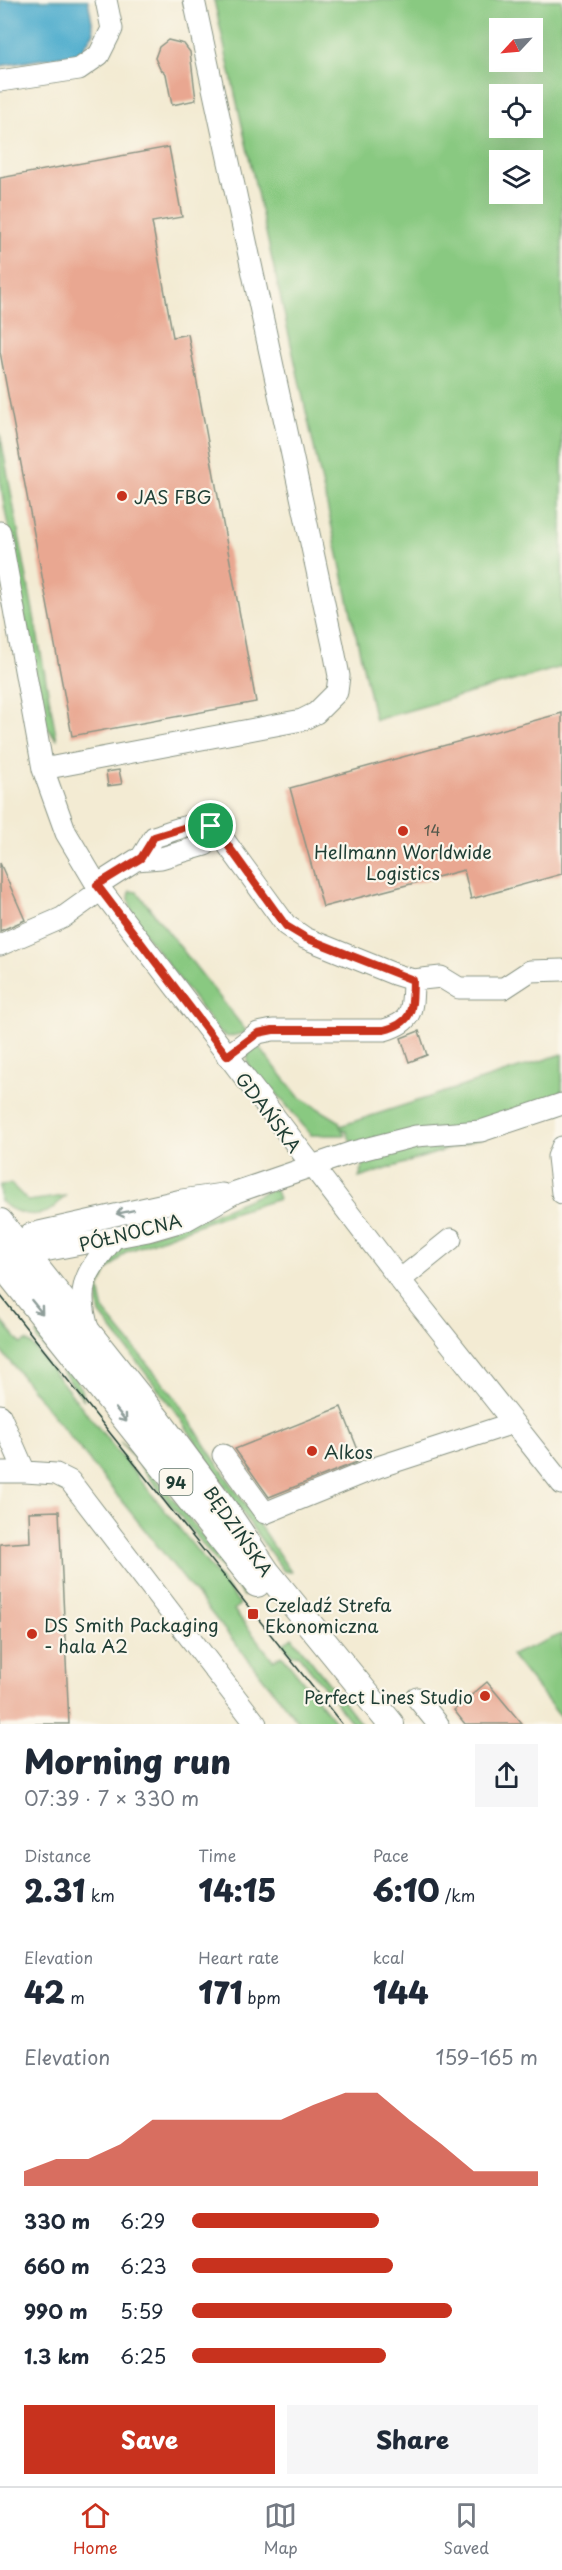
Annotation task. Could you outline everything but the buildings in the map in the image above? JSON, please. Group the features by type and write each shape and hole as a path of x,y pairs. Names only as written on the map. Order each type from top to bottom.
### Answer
{"main road":[{"name":"BĘDZIŃSKA","path":"0,1222 6,1252 371,1724"},
{"name":"BĘDZIŃSKA","path":"6,1252 91,1336 225,1510 267,1572 391,1724"}],"street":[{"path":"0,81 79,69 99,56 112,29 106,0"},
{"path":"43,769 302,720 321,709 337,692 339,676 333,645 194,0"},
{"name":"GDAŃSKA","path":"0,532 43,769 66,833 99,888 311,1166 513,1423 558,1472"},
{"path":"0,945 62,918 141,858 161,858 205,845 219,833 286,926 306,938 413,980 441,977 459,988 504,988 530,971 562,970"},
{"path":"227,1056 258,1033 273,1030 384,1030 399,1026 408,1017 412,1003 413,980"},
{"name":"PÓŁNOCNA","path":"6,1252 39,1252 114,1238 186,1220 236,1192 353,1152 416,1136 481,1131 562,1104"},
{"path":"562,1147 558,1157 562,1193"},
{"name":"PÓŁNOCNA","path":"6,1252 30,1234 53,1228 182,1200 236,1192"},
{"path":"91,1336 81,1299 89,1271 114,1238"},
{"path":"400,1280 451,1239"},
{"path":"0,1415 25,1472"},
{"path":"223,1455 265,1513 378,1467 513,1423"},
{"path":"0,1472 56,1474 70,1481 256,1724"},
{"path":"417,1698 438,1724"}],"green space":[{"path":"214,0 562,0 562,667 375,720"},
{"path":"0,433 57,740 44,723 0,482"},
{"path":"130,891 137,892 247,1032 228,1037 219,1032 133,918"},
{"path":"255,1042 299,1097 339,1121 340,1126 562,1054 562,1112 359,1178 363,1166 346,1131 341,1128 345,1135 311,1135 273,1089 268,1093 258,1081 248,1062 250,1049"},
{"path":"11,1184 28,1201 65,1196 47,1212 22,1213 0,1201 0,1185"},
{"path":"275,1188 279,1199 225,1215 126,1252 108,1270 99,1288 104,1311 178,1401 208,1450 291,1572 284,1571 178,1415 100,1314 97,1297 98,1286 104,1269 100,1266 127,1243 206,1217"},
{"path":"0,1319 21,1344 26,1341 32,1345 240,1604 234,1610 273,1660 282,1655 337,1724 300,1724 0,1349"},
{"path":"41,1332 72,1372 84,1400 38,1340 37,1334"},
{"path":"120,1441 186,1514 245,1593 244,1596"},
{"path":"562,1634 562,1719 511,1655"},
{"path":"292,1637 361,1724 353,1724 298,1654 293,1655 283,1644"}],"water":[{"path":"0,0 88,0 94,32 80,53 0,66"}],"tram line":[{"path":"0,1295 342,1724"}],"place":[{"name":"JAS FBG","path":"122,496"},
{"name":"Hellmann Worldwide Logistics","path":"403,831"},
{"name":"Alkos","path":"312,1451"},
{"name":"Czeladź Strefa Ekonomiczna","path":"253,1614"},
{"name":"DS Smith Packaging - hala A2","path":"32,1634"},
{"name":"Perfect Lines Studio","path":"485,1696"}],"route":[{"path":"196,824 211,826 219,833 286,926 306,938 413,980 412,1003 408,1017 399,1026 384,1030 273,1030 250,1037 227,1056 97,885 141,858 154,837 196,824"}]}
